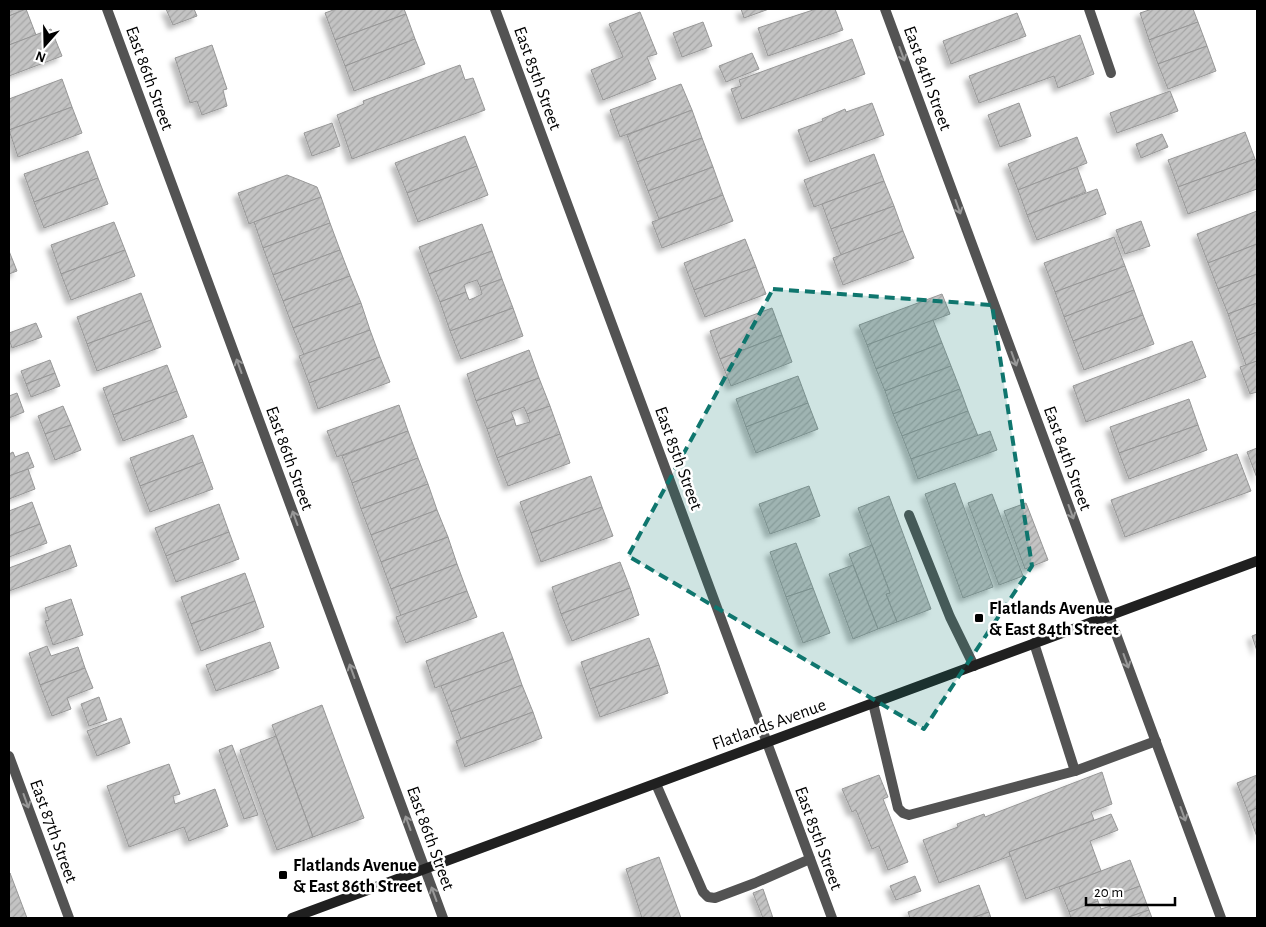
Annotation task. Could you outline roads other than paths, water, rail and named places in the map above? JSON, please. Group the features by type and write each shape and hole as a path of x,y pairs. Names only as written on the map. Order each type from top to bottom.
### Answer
{"main road":[{"name":"Flatlands Avenue","path":"292,918 1257,561"}],"street":[{"name":"East 86th Street","path":"107,9 443,918"},
{"name":"East 85th Street","path":"495,9 832,918"},
{"name":"East 84th Street","path":"885,9 1221,918"},
{"path":"1089,9 1111,73"},
{"path":"909,515 950,618 974,666"},
{"path":"1034,644 1075,771"},
{"path":"873,703 898,808 903,813 909,815 1075,771 1156,741"},
{"name":"East 87th Street","path":"9,756 69,918"},
{"path":"656,784 703,892 708,897 715,898 810,859"}],"place":[{"name":"Flatlands Avenue & East 84th Street","path":"979,618"},
{"name":"Flatlands Avenue & East 86th Street","path":"283,875"}]}
